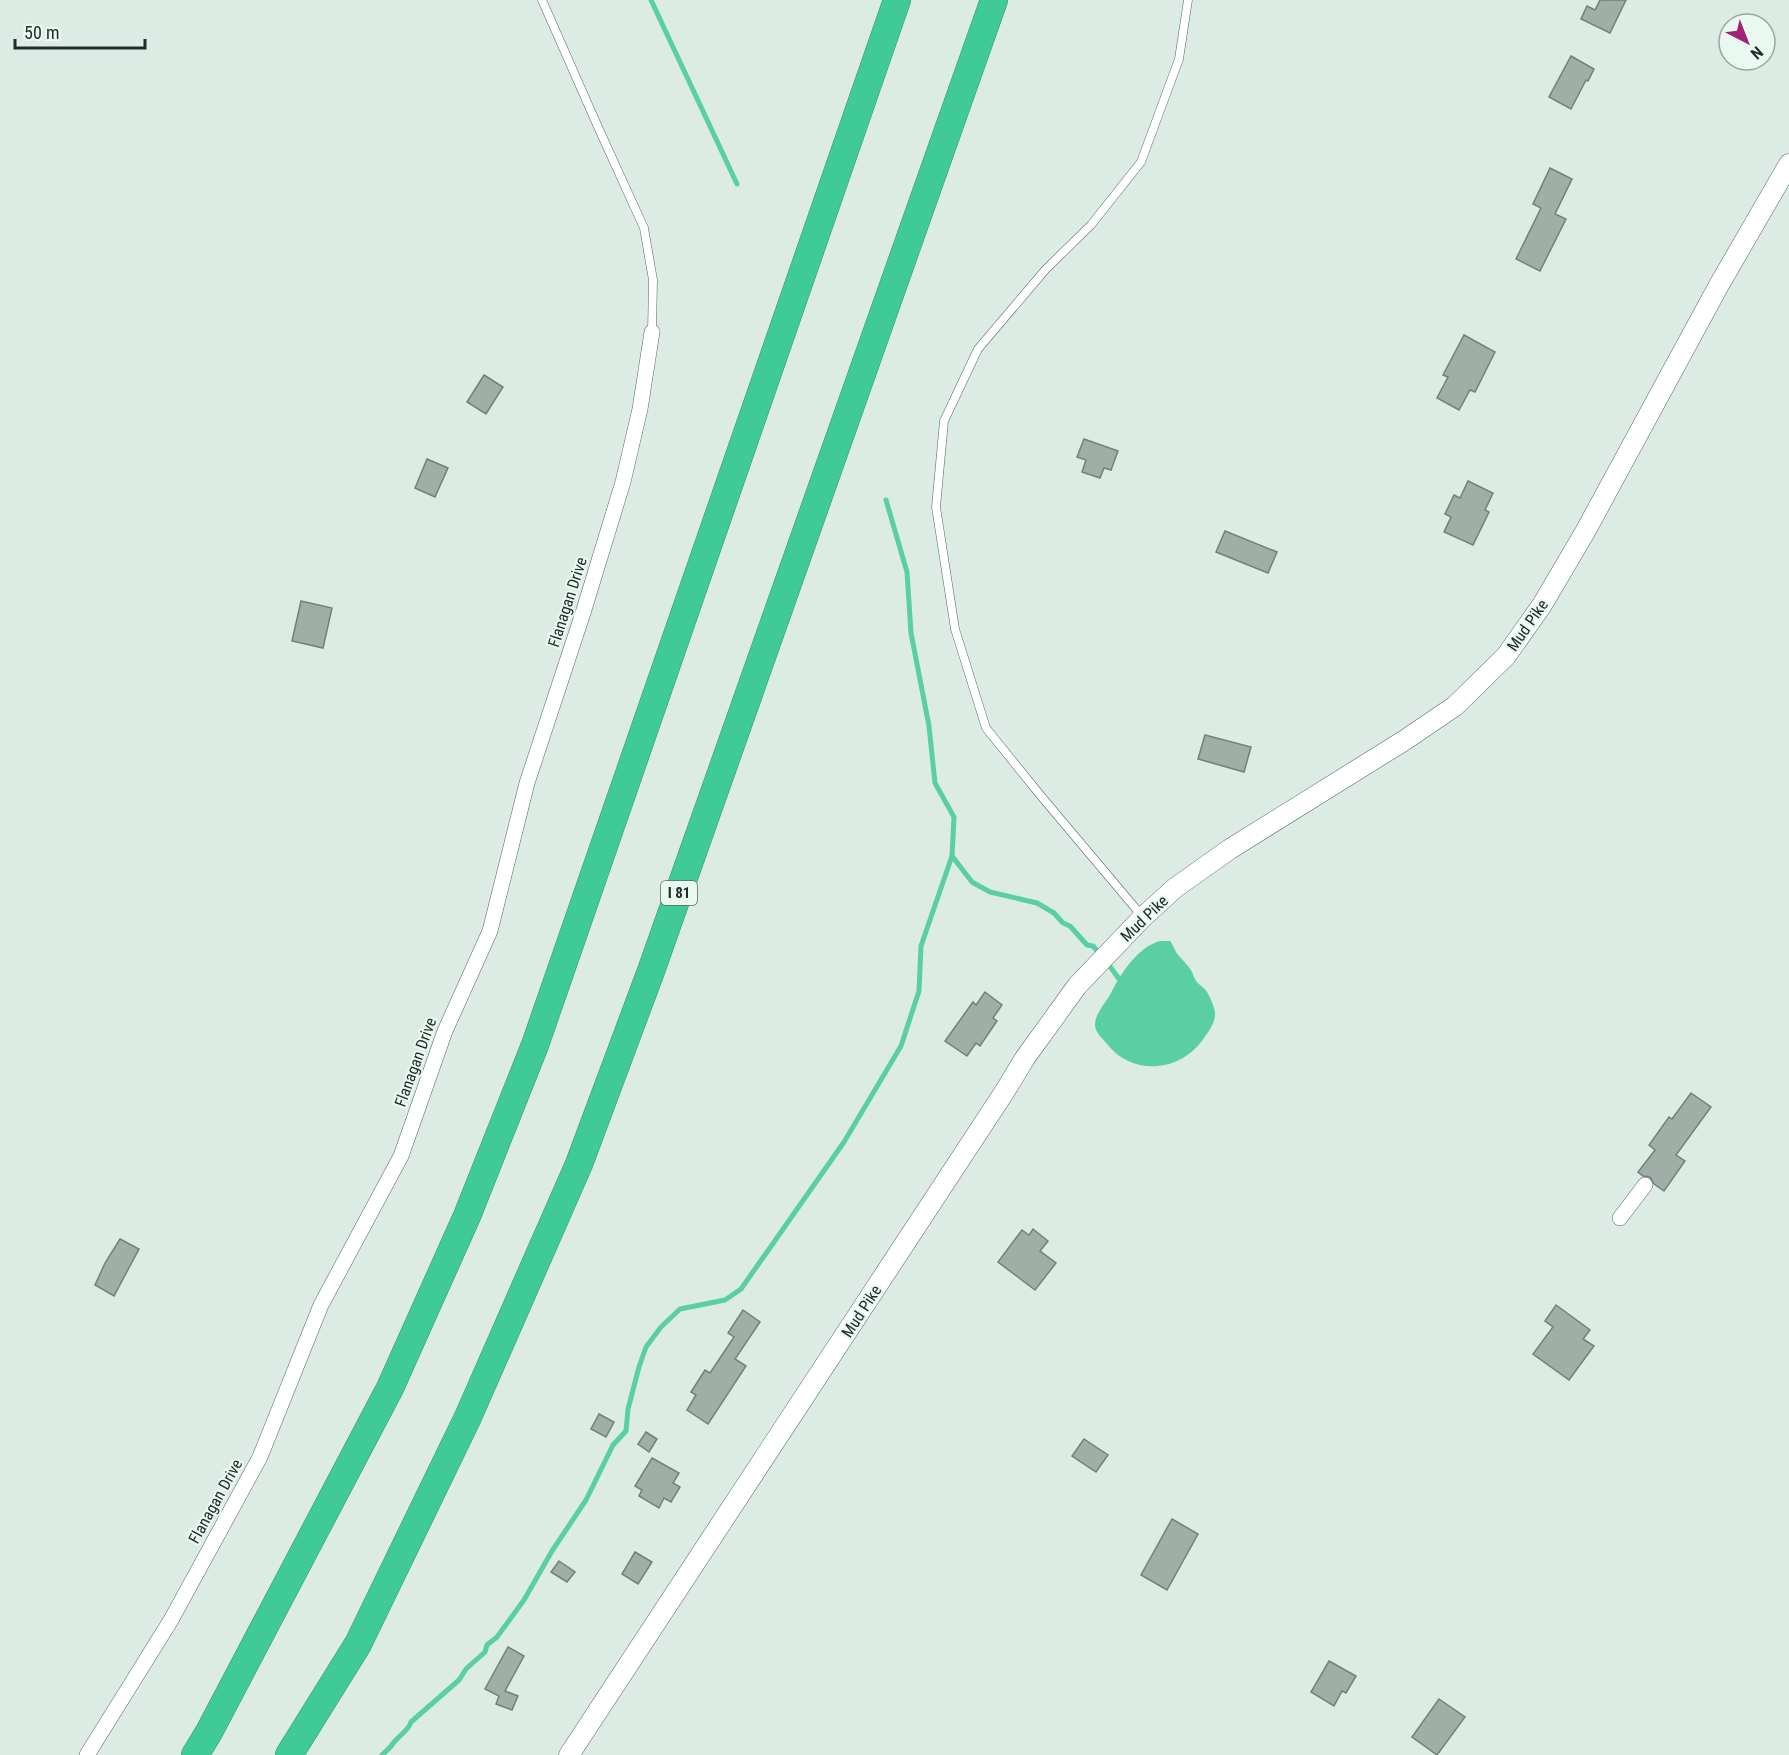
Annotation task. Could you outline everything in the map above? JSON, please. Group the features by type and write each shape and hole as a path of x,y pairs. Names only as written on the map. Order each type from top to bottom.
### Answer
{"highway":[{"path":"195,1755 220,1712 390,1389 467,1215 535,1045 897,0"},
{"name":"I 81","path":"289,1755 358,1644 468,1417 579,1164 655,960 994,0"}],"street":[{"name":"Mud Pike","path":"569,1755 1025,1058 1077,986 1143,917 1175,888 1230,849 1405,740 1455,706 1506,656 1542,605 1585,532 1719,285 1789,164"},
{"name":"Flanagan Drive","path":"87,1755 171,1620 260,1457 321,1305 401,1156 445,1030 490,931 527,783 623,482 640,409 652,332"},
{"path":"1620,1218 1645,1185"}],"lane":[{"path":"542,0 644,228 653,280 652,332"},
{"path":"1143,917 987,729 955,629 936,507 944,421 978,349 1046,268 1091,225 1141,162 1179,59 1188,0"}],"shaded area":[{"path":"1160,941 1170,941 1191,970 1196,981 1207,992 1215,1017 1204,1038 1183,1058 1170,1064 1143,1066 1118,1055 1097,1033 1095,1021 1131,962 1144,949"}],"building":[{"path":"1600,0 1626,0 1610,33 1581,19 1587,6 1595,10"},
{"path":"1571,56 1594,69 1571,109 1549,97"},
{"path":"1550,168 1572,179 1555,214 1566,219 1540,271 1516,259 1541,208 1533,204"},
{"path":"1464,335 1495,352 1475,392 1470,390 1459,410 1437,398 1448,377 1443,375"},
{"path":"484,375 503,387 486,414 467,402"},
{"path":"1084,439 1118,451 1111,470 1104,468 1100,478 1082,472 1086,460 1077,457"},
{"path":"427,459 448,468 435,497 415,488"},
{"path":"1468,481 1493,493 1485,510 1489,512 1473,545 1444,532 1451,517 1445,514 1454,495 1460,498"},
{"path":"1225,531 1277,552 1268,573 1216,552"},
{"path":"301,601 332,608 323,648 292,641"},
{"path":"1205,735 1251,747 1244,772 1198,759"},
{"path":"985,992 1002,1005 993,1018 997,1021 980,1046 976,1043 967,1056 945,1041 973,1002 976,1005"},
{"path":"1691,1093 1711,1107 1676,1155 1685,1161 1664,1191 1654,1184 1650,1177 1638,1172 1655,1150 1649,1145 1669,1117 1672,1119"},
{"path":"1033,1229 1048,1241 1040,1251 1056,1263 1035,1290 998,1262 1022,1230 1029,1235"},
{"path":"120,1239 139,1249 114,1296 95,1285"},
{"path":"1556,1305 1590,1330 1583,1339 1594,1346 1569,1380 1533,1354 1553,1327 1545,1321"},
{"path":"743,1310 760,1322 735,1359 746,1366 708,1424 687,1410 696,1395 691,1392 705,1370 710,1373 734,1337 728,1333"},
{"path":"599,1414 614,1422 606,1437 591,1429"},
{"path":"646,1432 657,1439 649,1452 638,1444"},
{"path":"1084,1439 1108,1455 1096,1472 1072,1456"},
{"path":"652,1458 679,1473 673,1483 680,1487 671,1502 664,1498 659,1508 639,1496 642,1490 635,1486"},
{"path":"1172,1519 1198,1534 1167,1590 1141,1575"},
{"path":"635,1552 652,1562 638,1584 622,1574"},
{"path":"559,1561 575,1572 567,1582 551,1572"},
{"path":"508,1647 524,1656 505,1691 518,1696 512,1710 496,1704 499,1696 485,1689"},
{"path":"1329,1661 1356,1676 1346,1693 1342,1691 1334,1706 1311,1692"},
{"path":"1439,1699 1465,1717 1437,1755 1412,1737"}],"waterway":[{"path":"651,0 737,184"},
{"path":"382,1755 411,1722 459,1680 466,1669 485,1652 487,1645 497,1637 524,1600 552,1551 586,1500 613,1445 626,1431 628,1409 646,1347 661,1327 680,1309 725,1300 741,1289 844,1142 901,1046 919,991 921,946 952,856 954,817 935,783 929,726 911,633 907,572 886,500"},
{"path":"952,856 972,882 990,892 1037,903 1054,913 1063,923 1070,926 1087,945 1093,946 1100,954"},
{"path":"1106,961 1122,983"}]}
